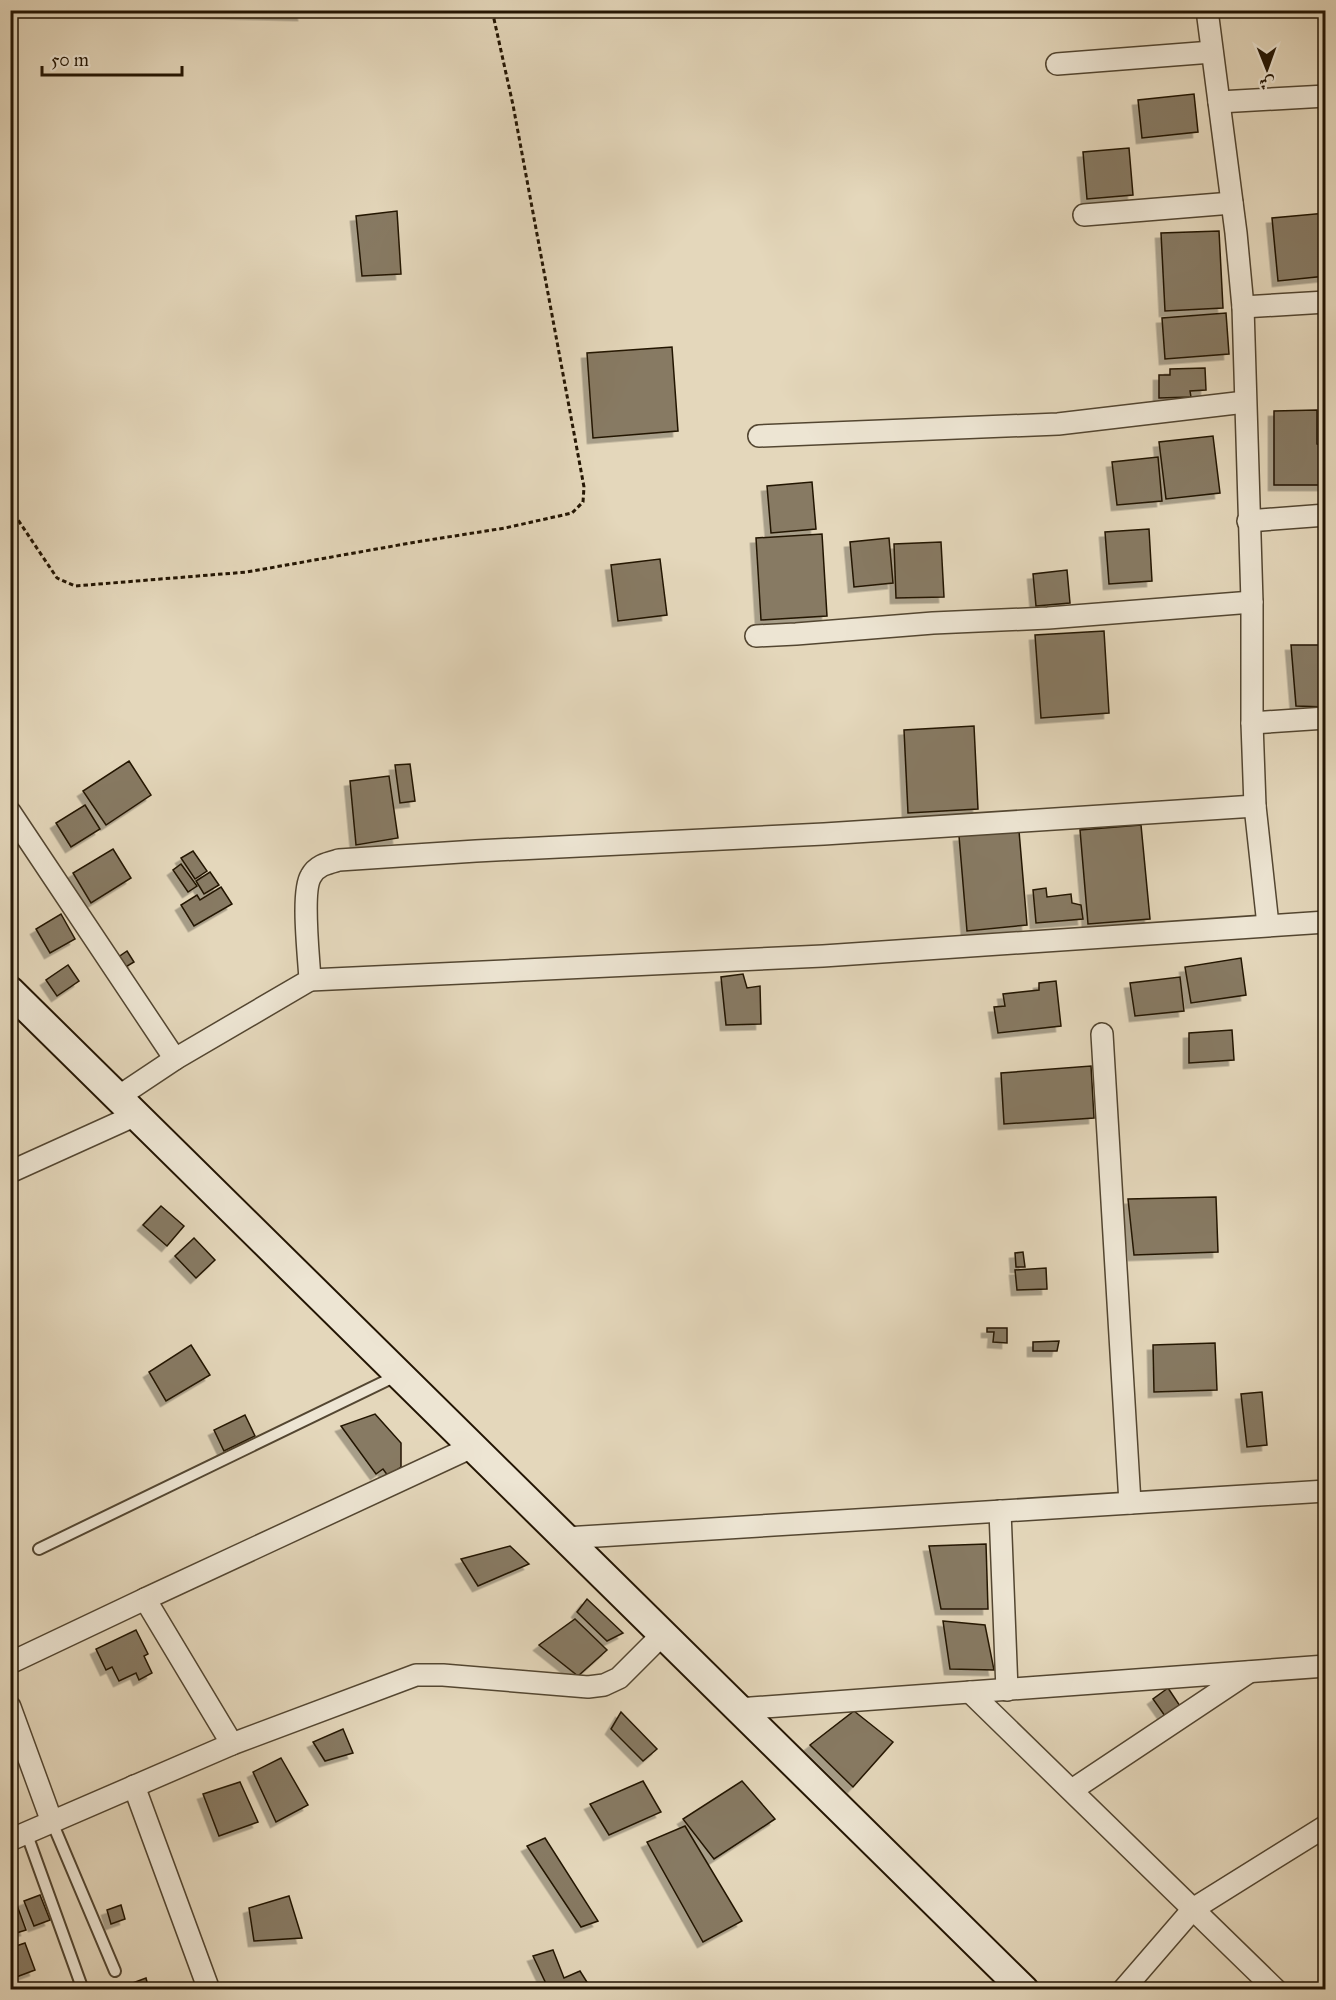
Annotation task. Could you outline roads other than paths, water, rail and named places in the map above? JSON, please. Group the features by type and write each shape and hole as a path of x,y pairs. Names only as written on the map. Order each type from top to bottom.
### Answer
{"main road":[{"path":"15,1003 127,1106 1023,1989"}],"street":[{"path":"1207,10 1243,308 1252,602 1252,723 1256,806 1268,925"},
{"path":"1057,64 1212,52"},
{"path":"1219,102 1326,96"},
{"path":"1084,215 1232,203"},
{"path":"1243,308 1326,302"},
{"path":"759,436 1058,424 1245,402"},
{"path":"1248,521 1326,515"},
{"path":"756,636 933,623 1048,618 1252,602"},
{"path":"1252,723 1326,718"},
{"path":"310,980 305,912 310,876 321,864 476,851 824,834 1256,806"},
{"path":"10,812 175,1059"},
{"path":"10,1172 127,1106 175,1059 310,980 822,956 1326,922"},
{"path":"1102,1034 1130,1503"},
{"path":"10,1663 472,1447"},
{"path":"565,1538 1326,1491"},
{"path":"1000,1511 1007,1689"},
{"path":"145,1599 232,1744"},
{"path":"18,1836 232,1744 416,1675 443,1675 588,1687 604,1685 619,1678 663,1634"},
{"path":"738,1709 1326,1666"},
{"path":"1072,1790 1249,1672"},
{"path":"970,1692 1276,1989"},
{"path":"10,1707 52,1822"},
{"path":"134,1786 209,1989"},
{"path":"1123,1989 1193,1909 1326,1826"}],"lane":[{"path":"39,1549 398,1374"},
{"path":"52,1822 115,1971"},
{"path":"18,1836 83,1989"}]}
